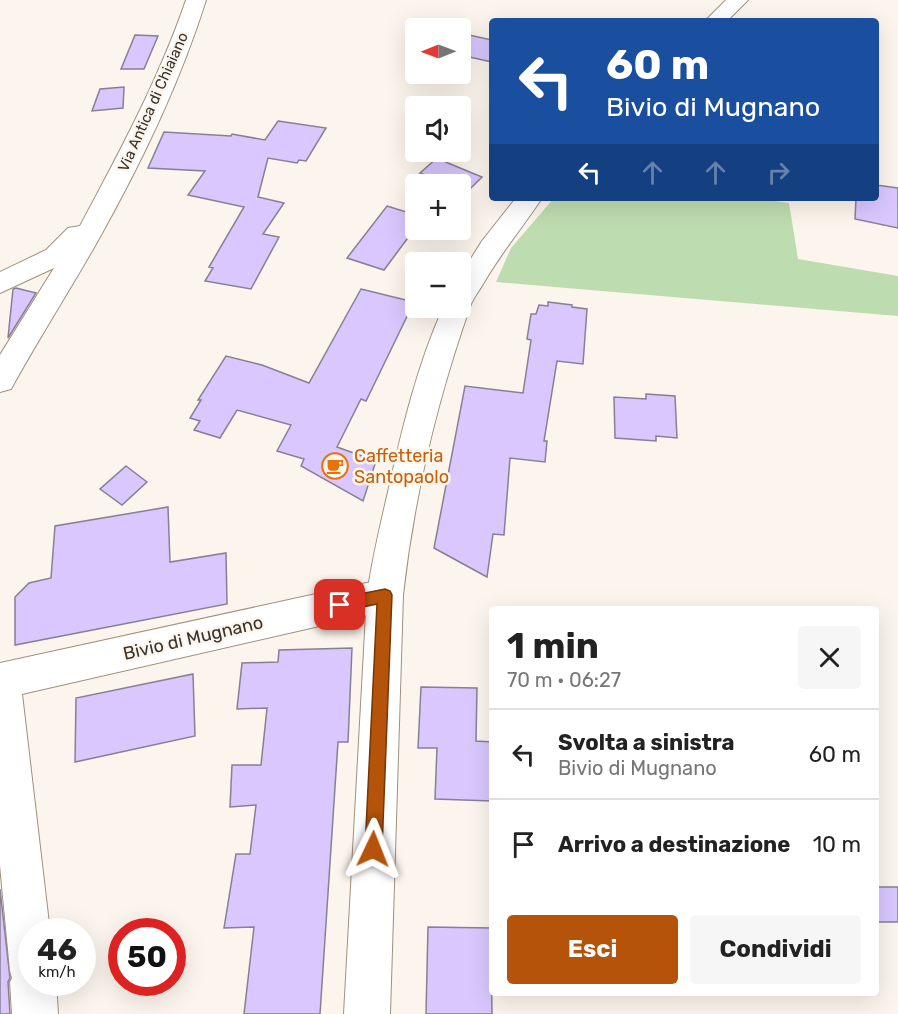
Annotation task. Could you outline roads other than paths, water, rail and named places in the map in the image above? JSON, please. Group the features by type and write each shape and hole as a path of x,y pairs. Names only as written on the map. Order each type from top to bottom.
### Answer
{"street":[{"name":"Via Antica di Chiaiano","path":"3,371 83,244 141,134 181,46 196,0"},
{"path":"718,18 738,0"},
{"name":"Via Antica di Chiaiano","path":"2,281 55,256 105,201"},
{"path":"471,282 491,248 528,201"},
{"path":"2,281 34,284 43,291 46,301"},
{"path":"367,1014 385,595 390,552 414,439 433,369 453,318"},
{"name":"Bivio di Mugnano","path":"1,681 385,595"},
{"path":"1,681 26,918"},
{"path":"34,996 35,1014"}],"place":[{"name":"Caffetteria Santopaolo","path":"335,466"}]}
